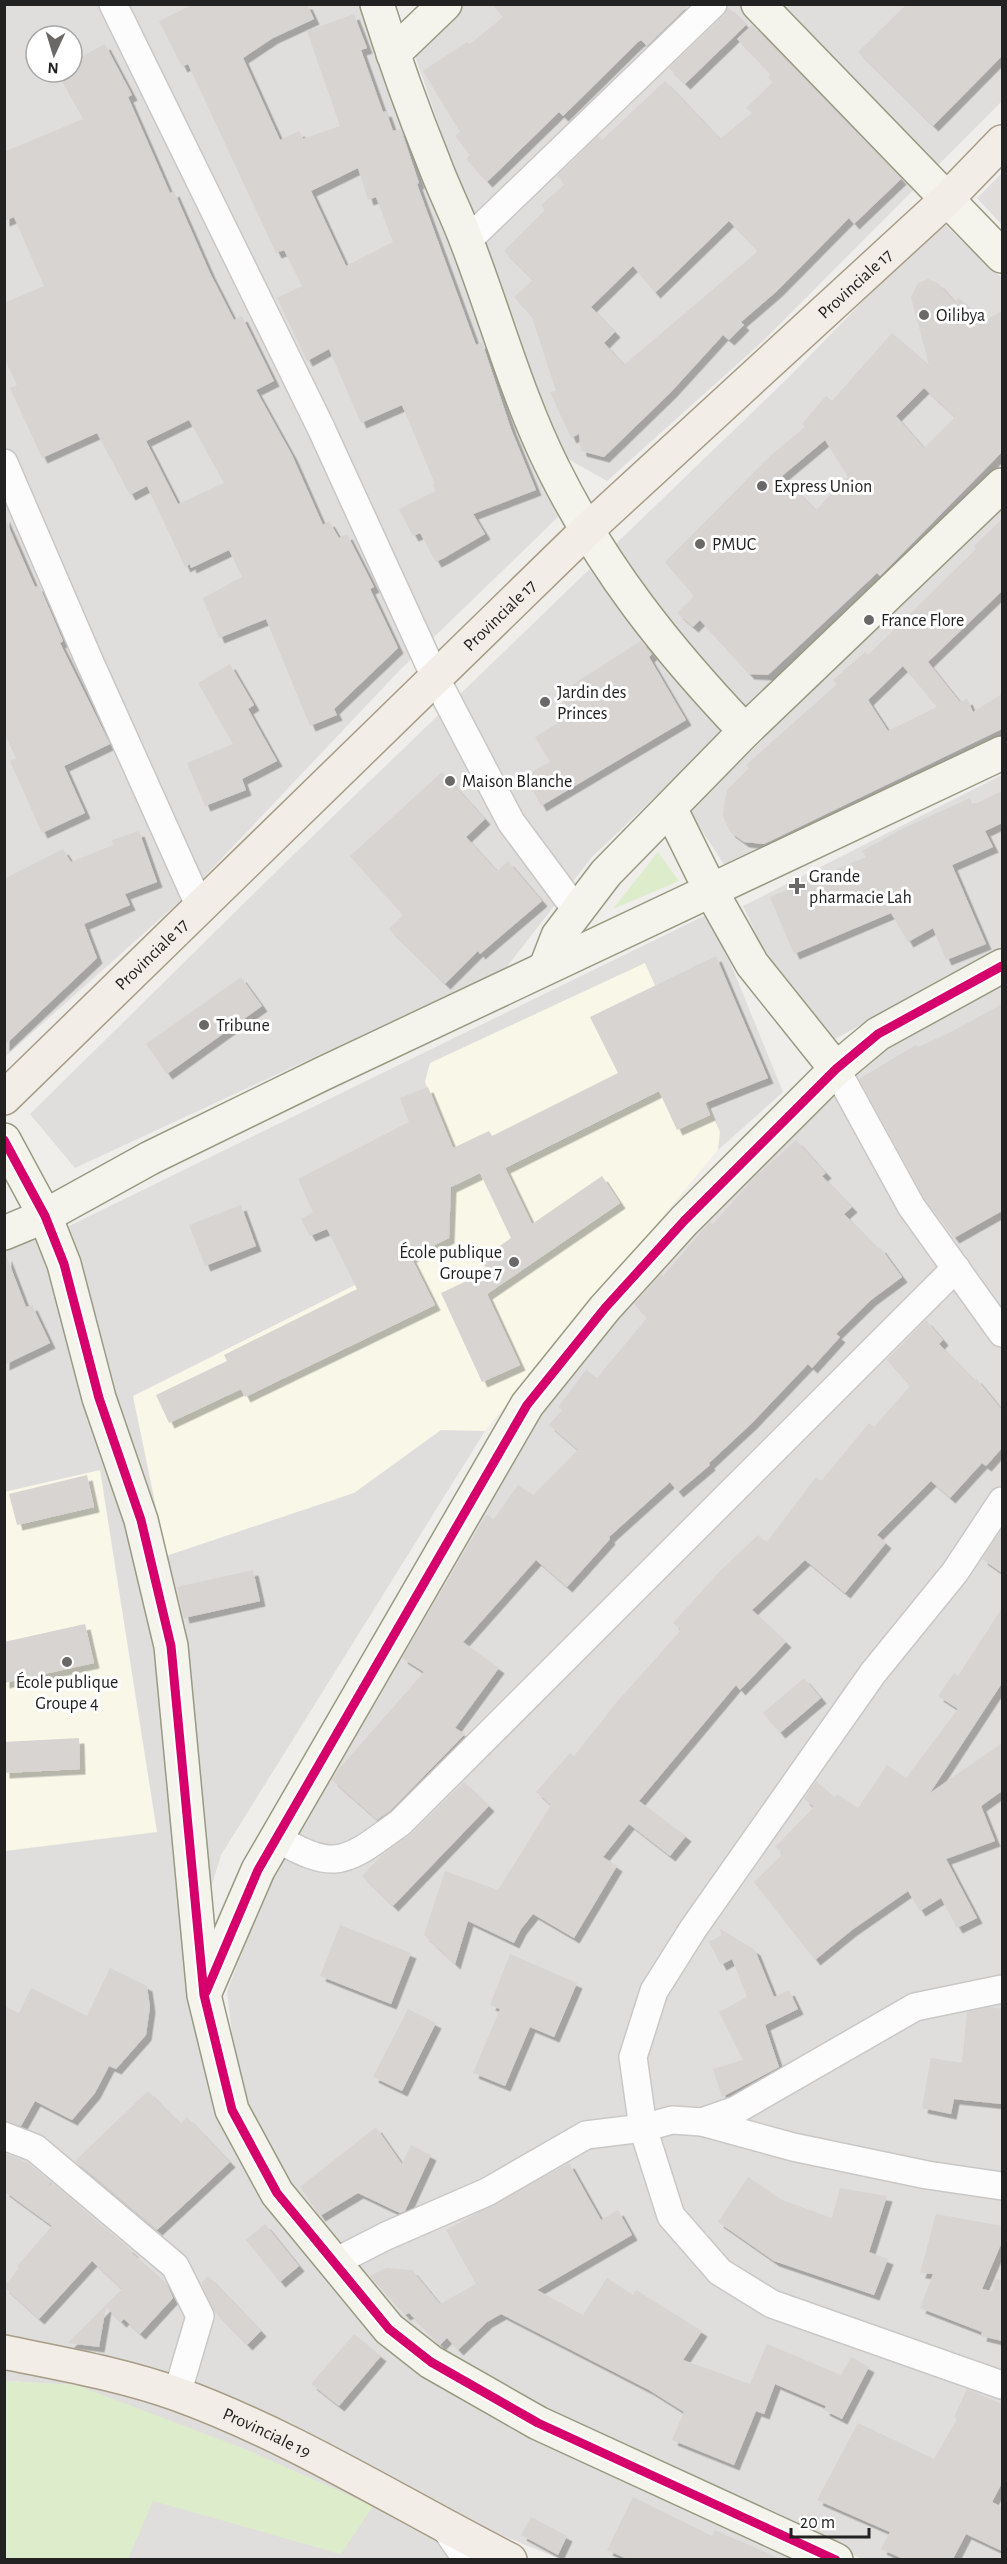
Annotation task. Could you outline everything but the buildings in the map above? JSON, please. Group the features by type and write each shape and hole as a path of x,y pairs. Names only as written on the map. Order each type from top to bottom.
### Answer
{"main road":[{"name":"Provinciale 17","path":"4,1098 586,530 945,201 1002,142"},
{"name":"Provinciale 19","path":"4,2352 85,2369 177,2394 306,2451 510,2559"}],"street":[{"path":"113,4 321,428 435,678 511,822 577,911"},
{"path":"377,4 434,164 467,241 522,398 552,467 586,530 631,599 671,650 745,731"},
{"path":"393,54 445,4"},
{"path":"467,241 713,4"},
{"path":"758,4 945,201 1002,256"},
{"path":"4,463 88,658 200,907"},
{"path":"546,967 558,936 606,873 745,731 1002,485"},
{"path":"4,1233 45,1216 150,1158 546,967 1002,753"},
{"path":"670,808 711,891 752,964 836,1069 911,1206 1002,1333"},
{"path":"204,1995 258,1870 275,1838 527,1405 606,1308 676,1230 836,1069 878,1034 1002,966"},
{"path":"4,1140 45,1216 64,1264 99,1398 141,1520 171,1646 204,1995 232,2110 277,2193 389,2329 431,2362 538,2423 836,2559"},
{"path":"275,1838 315,1856 334,1859 355,1852 400,1822 956,1268"},
{"path":"1002,1501 955,1572 873,1672 718,1893 654,1991 633,2057 643,2128 654,2171 671,2216 720,2272 771,2304 1002,2385"},
{"path":"702,2122 736,2110 915,2007 1002,1989"},
{"path":"333,2263 386,2235 487,2192 586,2135 643,2128 672,2120 702,2122 815,2152 927,2175 1002,2186"},
{"path":"4,2136 35,2148 176,2266 200,2316 177,2394"},
{"path":"442,2524 467,2559"}],"shaded area":[{"path":"5,5 359,5 418,171 450,247 536,474 558,517 400,670 188,894 5,1057"},
{"path":"465,5 1002,5 1002,101 762,342 607,481 568,459 539,392 483,235 450,158 414,53"},
{"path":"1002,173 1002,225 977,198"},
{"path":"941,221 1002,278 1002,465 592,857 506,968 75,1168 30,1114 289,859 793,373"},
{"path":"1002,508 1002,735 727,869 689,811"},
{"path":"1002,775 1002,948 811,1052 743,906"},
{"path":"710,913 783,1092 718,1150 485,1431 221,1855 195,1940 219,2115 380,2339 806,2559 560,2559 494,2532 384,2476 373,2507 473,2559 127,2559 153,2500 341,2554 76,2385 5,2381 4,1252 63,1229"},
{"name":"École publique Groupe 7","path":"645,963 720,1132 718,1150 485,1431 441,1430 354,1493 166,1556 133,1396 449,1238 452,1180 462,1172 425,1082 430,1063"},
{"path":"1002,977 1002,2559 862,2559 547,2414 440,2354 398,2320 286,2184 240,2102 227,1991 272,1876 542,1410 692,1228 884,1042"},
{"name":"École publique Groupe 4","path":"100,1470 157,1832 5,1851 4,1492"}],"green space":[{"path":"658,852 679,881 613,909"},
{"path":"4,2381 76,2385 245,2449 373,2506 341,2554 153,2501 128,2559 5,2559"}],"cycle path":[{"path":"206,1992 258,1870 527,1405 605,1308 684,1221 836,1069 878,1034 1002,966"},
{"path":"4,1140 45,1216 64,1264 99,1398 141,1520 171,1646 204,1995 232,2110 277,2193 389,2329 431,2362 538,2423 836,2560"}],"place":[{"name":"Oilibya","path":"924,315"},
{"name":"Express Union","path":"762,486"},
{"name":"PMUC","path":"700,544"},
{"name":"France Flore","path":"869,620"},
{"name":"Jardin des Princes","path":"545,702"},
{"name":"Maison Blanche","path":"450,781"},
{"name":"Grande pharmacie Lah","path":"797,886"},
{"name":"Tribune","path":"204,1025"},
{"name":"École publique Groupe 7","path":"514,1262"},
{"name":"École publique Groupe 4","path":"67,1662"}]}
